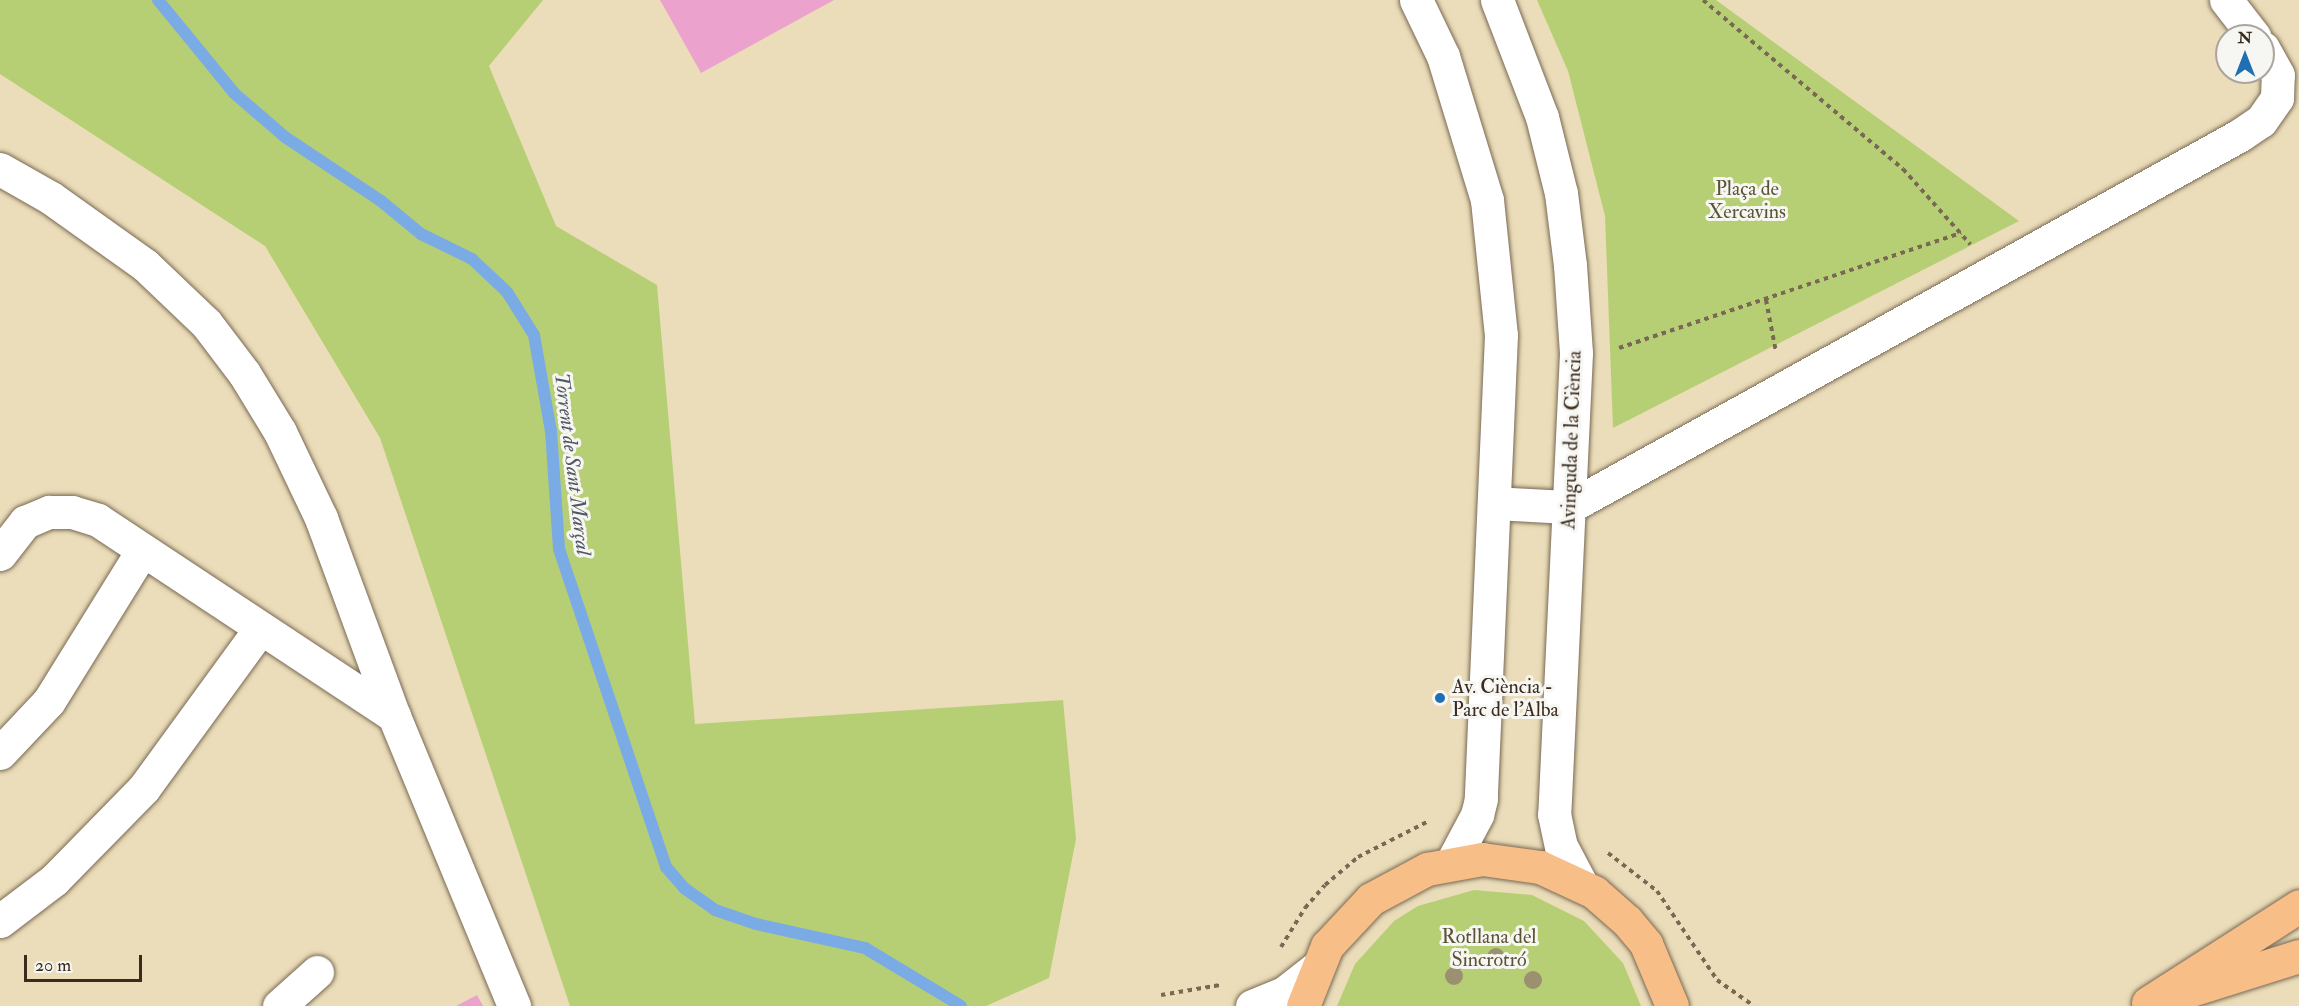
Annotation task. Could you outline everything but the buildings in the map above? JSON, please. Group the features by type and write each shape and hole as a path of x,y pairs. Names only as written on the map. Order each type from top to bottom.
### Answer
{"main road":[{"path":"1302,1005 1315,969 1343,926 1371,899 1403,879 1452,862 1511,861 1555,871 1581,884 1627,921 1646,944 1674,998"},
{"path":"2140,1004 2299,906"},
{"path":"2140,1004 2299,956"}],"street":[{"path":"1416,0 1443,56 1488,200 1501,335 1480,799 1477,815 1452,862"},
{"name":"Avinguda de la Ciència","path":"1497,0 1542,117 1561,193 1576,353 1554,814 1561,846 1581,884"},
{"path":"2226,0 2245,24"},
{"path":"1494,503 1569,507 2247,130 2261,121 2277,98 2278,75 2275,70"},
{"path":"0,169 51,198 145,265 206,323 244,373 280,432 321,518 394,716 514,1006"},
{"path":"0,554 25,522 48,512 72,512 98,520 394,716"},
{"path":"0,753 48,701 142,551"},
{"path":"0,921 54,880 144,789 260,629"},
{"path":"1252,1006 1284,993 1315,969"},
{"path":"279,1006 317,972"}],"path":[{"path":"1703,0 1903,169 1961,232 1973,249"},
{"path":"1619,348 1961,232"},
{"path":"1766,300 1777,357"}],"green space":[{"path":"0,0 543,0 489,66 556,226 657,285 695,724 1063,700 1076,839 1049,978 986,1006 570,1006 380,438 265,246 0,74"},
{"name":"Plaça de Xercavins","path":"1537,0 1716,0 2019,221 1613,428 1605,216 1568,71"},
{"name":"Rotllana del Sincrotró","path":"1474,890 1532,895 1584,921 1623,963 1641,1006 1337,1006 1355,964 1394,921 1418,906"}],"waterway":[{"name":"Torrent de Sant Marçal","path":"158,0 234,93 285,137 381,201 421,234 472,259 507,292 534,335 551,431 559,549 666,867 684,888 715,910 756,924 865,948 961,1006"}],"place":[{"name":"Av. Ciència - Parc de l'Alba","path":"1440,698"}]}
